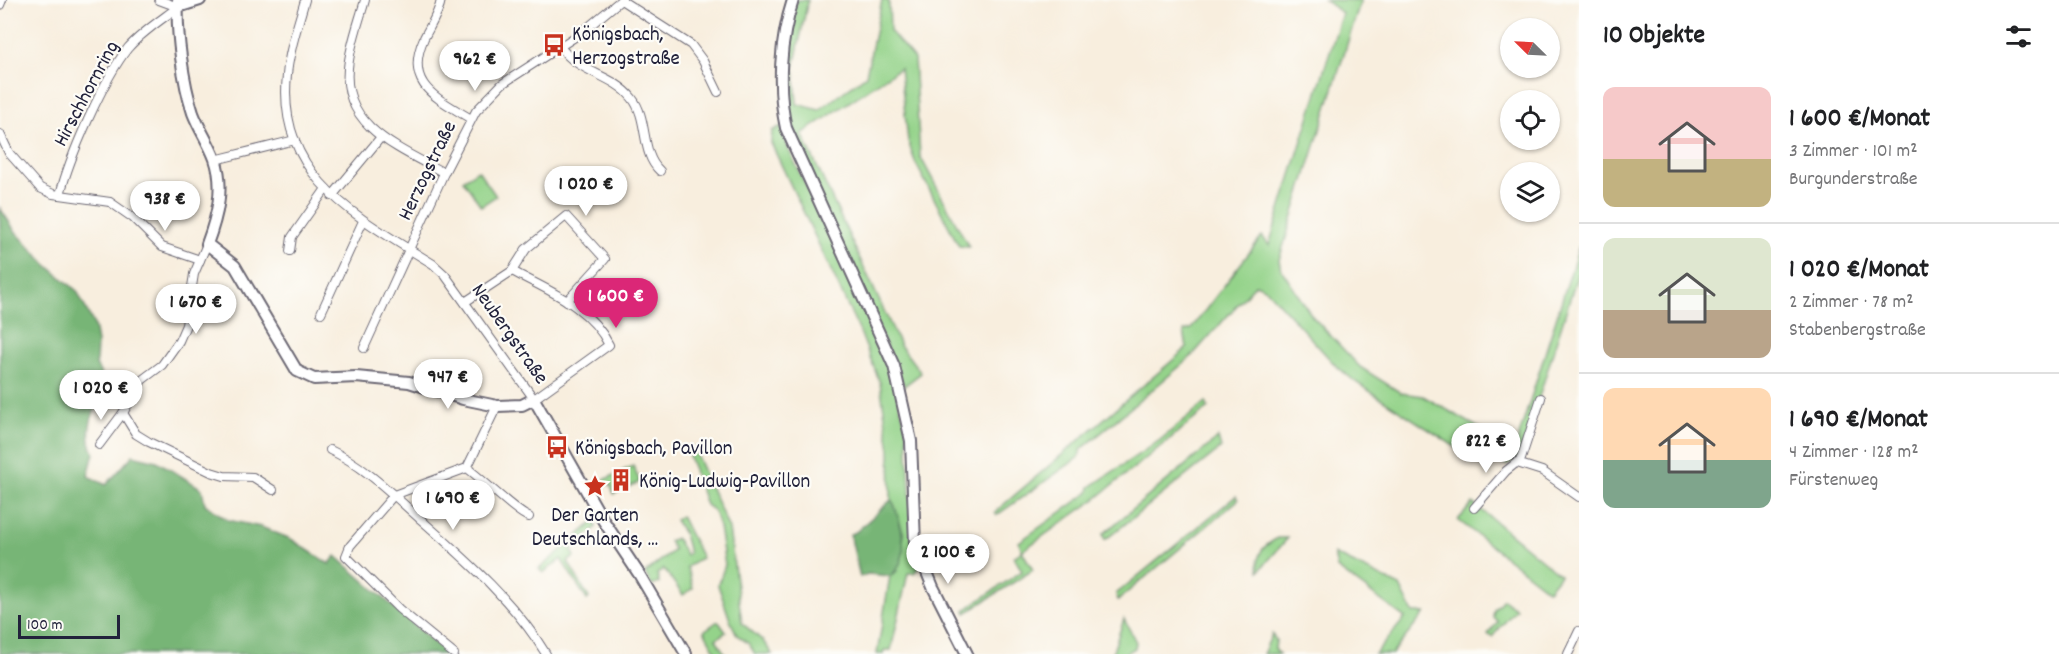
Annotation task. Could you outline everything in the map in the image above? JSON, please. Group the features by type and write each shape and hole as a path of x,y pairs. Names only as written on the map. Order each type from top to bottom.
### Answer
{"street":[{"path":"0,4 2,0"},
{"path":"159,0 178,3 200,0"},
{"name":"Neubergstraße","path":"305,0 286,80 287,113 295,140 312,174 325,190 363,221 440,269 534,399 603,520 639,574 686,654"},
{"path":"365,0 350,57 348,90 358,115 381,137 444,173"},
{"path":"441,0 418,53 418,74 430,92 471,119"},
{"path":"621,0 691,45 703,61 718,92"},
{"name":"Herzogstraße","path":"364,348 471,119 495,90 605,16 621,0"},
{"path":"793,0 784,27 782,97 786,128 894,366 911,441 915,543 933,586 967,654"},
{"path":"99,445 123,413 142,380 162,365 179,341 186,325 194,274 207,244 219,200 219,180 215,160 192,108 178,3"},
{"name":"Hirschhornring","path":"60,195 82,136 123,56 137,39 178,3"},
{"path":"560,46 571,60 615,84 632,98 642,117 652,162 660,171"},
{"path":"0,134 9,153 34,183 47,192 110,202 133,218 162,247 200,260"},
{"path":"332,196 381,137"},
{"path":"215,160 295,140"},
{"path":"290,251 292,237 325,190"},
{"path":"465,302 512,271 526,249 563,216 569,217 605,261 567,301"},
{"path":"321,314 363,221"},
{"path":"207,244 235,266 294,366 304,377 410,382 463,399 497,406 522,405 534,399 609,345 601,329 585,311 512,271"},
{"path":"1473,508 1524,453 1541,398"},
{"path":"454,654 399,609 347,560 350,546 394,495 467,468 497,406"},
{"path":"123,413 136,434 143,439 211,472 224,476 252,477 273,490"},
{"path":"330,450 357,466 394,495 479,571 541,652"},
{"path":"1517,463 1542,471 1579,497"},
{"path":"467,468 520,514 529,517"},
{"path":"1568,654 1579,631"}],"green space":[{"path":"797,0 808,0 794,67 797,104 819,110 866,75 882,0 889,0 890,31 914,59 920,156 969,247 959,246 915,162 908,141 900,68 802,134 900,345 921,373 904,386 792,136 786,109 786,29"},
{"path":"1324,0 1361,0 1279,260 1281,269 1312,316 1360,367 1401,393 1423,396 1500,440 1517,442 1579,246 1579,270 1524,445 1516,459 1507,465 1487,456 1460,450 1357,383 1336,366 1266,289 1256,284 1191,357 1082,449 1078,458 997,515 995,512 1187,348 1184,331 1191,329 1262,236 1269,245 1342,13"},
{"path":"781,126 788,148 889,361 907,432 913,550 919,567 914,573 908,573 891,650 884,650 883,654 877,654 890,576 897,571 904,535 891,500 890,450 880,383 860,332 771,143 772,131"},
{"path":"478,170 496,196 481,206 463,180"},
{"path":"0,208 15,231 46,264 77,291 94,325 97,342 96,365 106,383 90,426 89,435 94,453 88,476 106,485 133,455 157,461 202,489 205,504 228,520 261,527 291,539 329,564 336,556 447,654 0,654"},
{"path":"1206,402 1208,408 1093,501 1022,551 1019,542 1089,492 1090,487 1160,440"},
{"path":"1218,438 1221,448 1105,540 1103,534"},
{"path":"693,447 729,529 742,623 763,641 772,654 755,654 749,644 737,635 730,620 718,585 725,565 719,527 714,511 706,505 687,450"},
{"path":"633,466 640,482 614,494 610,483 598,489 593,485"},
{"path":"1236,496 1238,500 1118,600 1116,594"},
{"path":"891,500 902,532 901,561 890,576 868,574 860,577 850,534 856,532"},
{"path":"1473,503 1560,575 1548,590 1458,520"},
{"path":"681,516 702,558 687,567 693,588 683,595 664,569 657,574 659,583 652,586 645,573 674,550 669,541 676,538 686,555 689,553 684,534 675,520"},
{"path":"596,520 596,528 571,549 575,556 568,562 589,598 587,600 561,559 543,573 539,569"},
{"path":"1278,538 1288,538 1259,571 1258,560 1261,551"},
{"path":"1022,551 1033,570 966,613 965,610 1022,571 1014,557"},
{"path":"1334,554 1400,586 1413,613 1425,613 1392,654 1375,654 1405,618 1337,568"},
{"path":"1503,599 1516,609 1492,637 1488,634 1498,622 1493,617 1494,610"},
{"path":"1124,619 1136,642 1135,648 1125,654 1112,654"},
{"path":"718,621 726,632 716,639 725,654 717,654 704,631"},
{"path":"1272,634 1276,640 1275,649 1279,654 1263,654"}],"place":[{"name":"Königsbach, Herzogstraße","path":"554,45"},
{"name":"Königsbach, Pavillon","path":"557,447"},
{"name":"König-Ludwig-Pavillon","path":"621,480"},
{"name":"Der Garten Deutschlands, ...","path":"595,486"}]}
